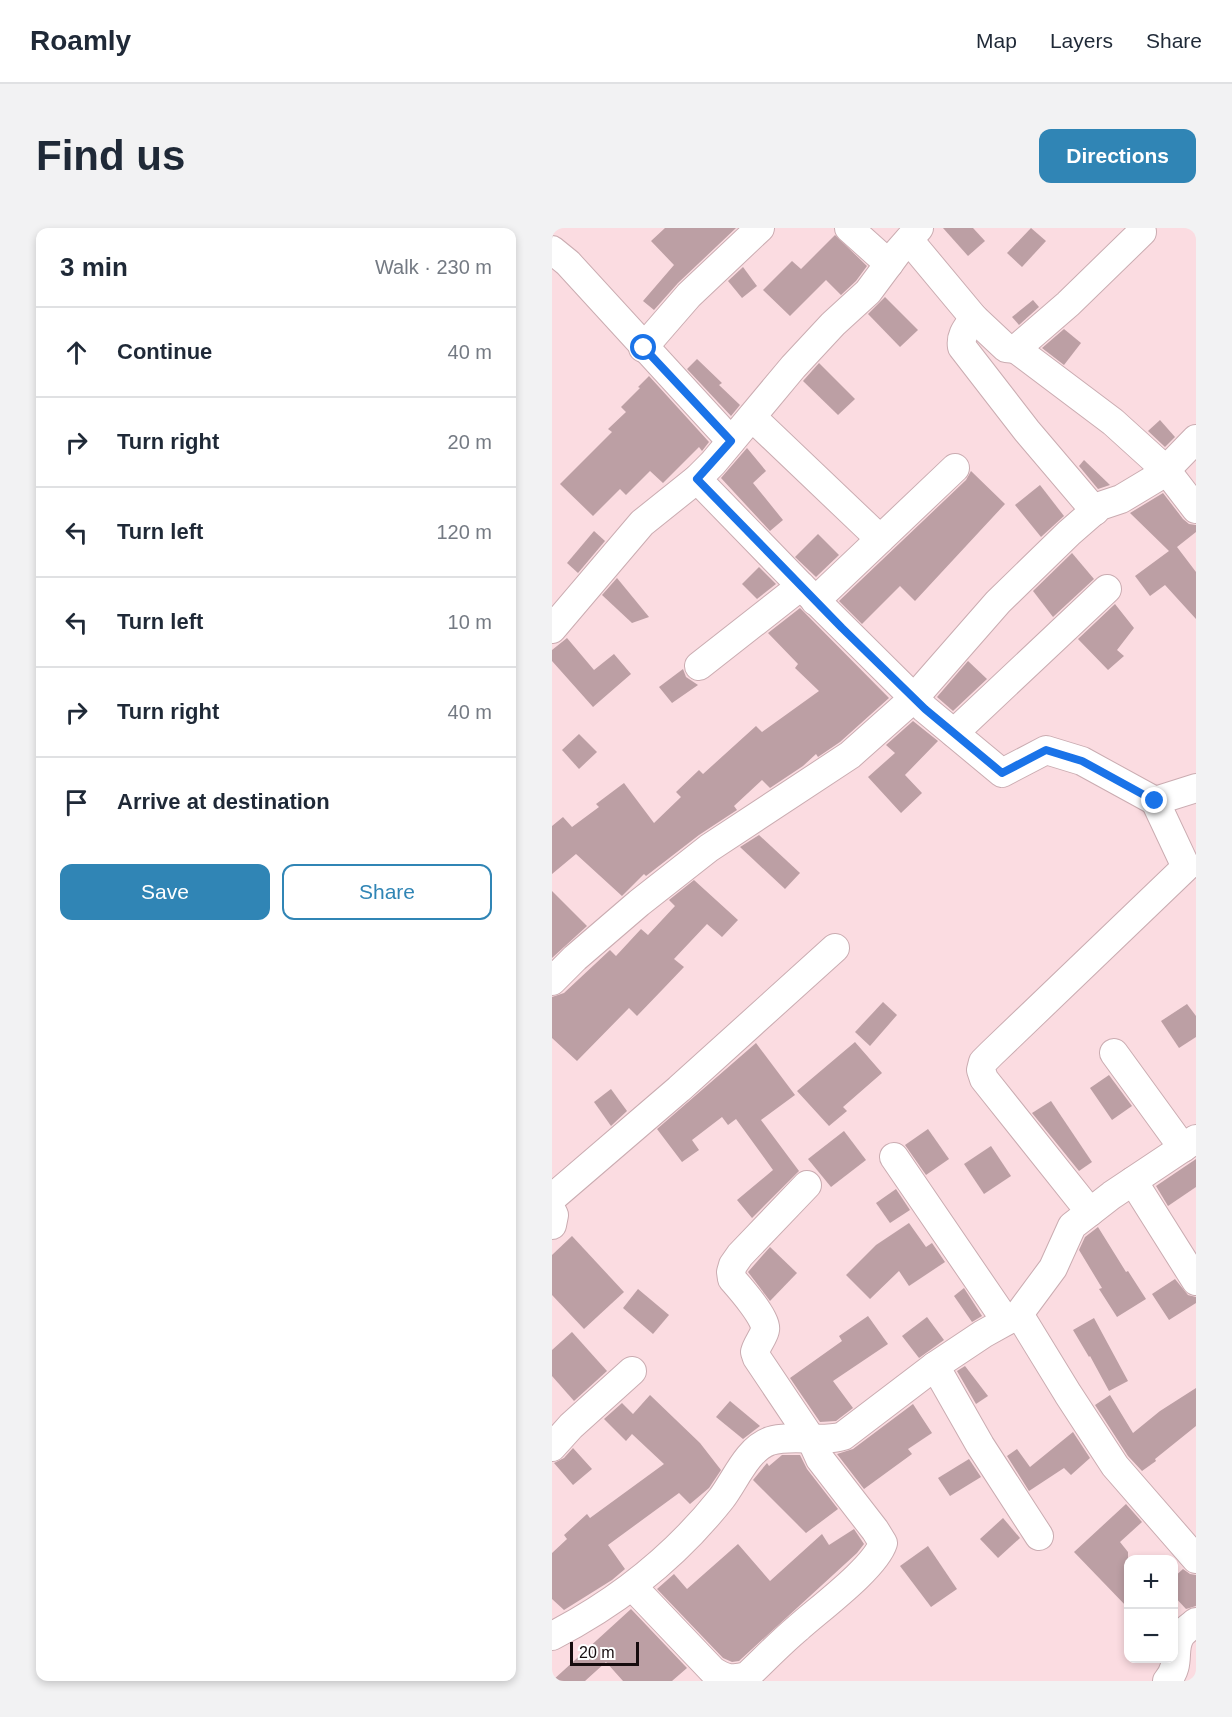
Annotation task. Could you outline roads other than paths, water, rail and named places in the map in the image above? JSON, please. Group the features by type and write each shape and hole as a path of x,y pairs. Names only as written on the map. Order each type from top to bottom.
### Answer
{"street":[{"path":"644,348 689,295 760,228"},
{"path":"849,228 889,264"},
{"path":"1016,350 1068,304 1142,232"},
{"path":"552,629 642,523 697,479 793,367 833,324 868,292 914,234 974,318 1000,344 1016,350 1113,422 1166,470 1196,508"},
{"path":"552,250 568,263 731,441"},
{"path":"974,318 960,340 962,347 1027,431 1095,511"},
{"path":"752,417 880,539"},
{"path":"552,981 639,903 709,848 837,765 914,698 998,602 1069,533 1095,511 1138,489 1166,470 1196,439"},
{"path":"699,666 808,594 880,539 955,468"},
{"path":"697,479 808,594 914,698 1002,773 1046,750 1082,761 1155,801 1186,867 991,1054 983,1062 981,1070 989,1087 1090,1212"},
{"path":"954,733 1107,589"},
{"path":"1155,801 1196,788"},
{"path":"552,1198 679,1089 835,948"},
{"path":"552,1636 589,1617 633,1587 698,1527 752,1454 770,1441 810,1437 833,1439 843,1436 935,1366 1012,1318 1053,1268 1072,1226 1133,1181 1190,1144 1114,1053"},
{"path":"894,1157 1068,1394 1116,1466 1196,1559"},
{"path":"1133,1181 1196,1281"},
{"path":"633,1587 713,1671 724,1679 749,1678 796,1630 851,1582 880,1552 883,1543 875,1530 820,1459 810,1437 757,1358 754,1352 766,1326 732,1279 731,1272 740,1255 807,1185"},
{"path":"552,1211 555,1215 552,1225"},
{"path":"935,1366 980,1445 1039,1536"},
{"path":"552,1447 632,1371"},
{"path":"1167,1681 1174,1672 1177,1661 1176,1648 1181,1635 1196,1622"}]}
